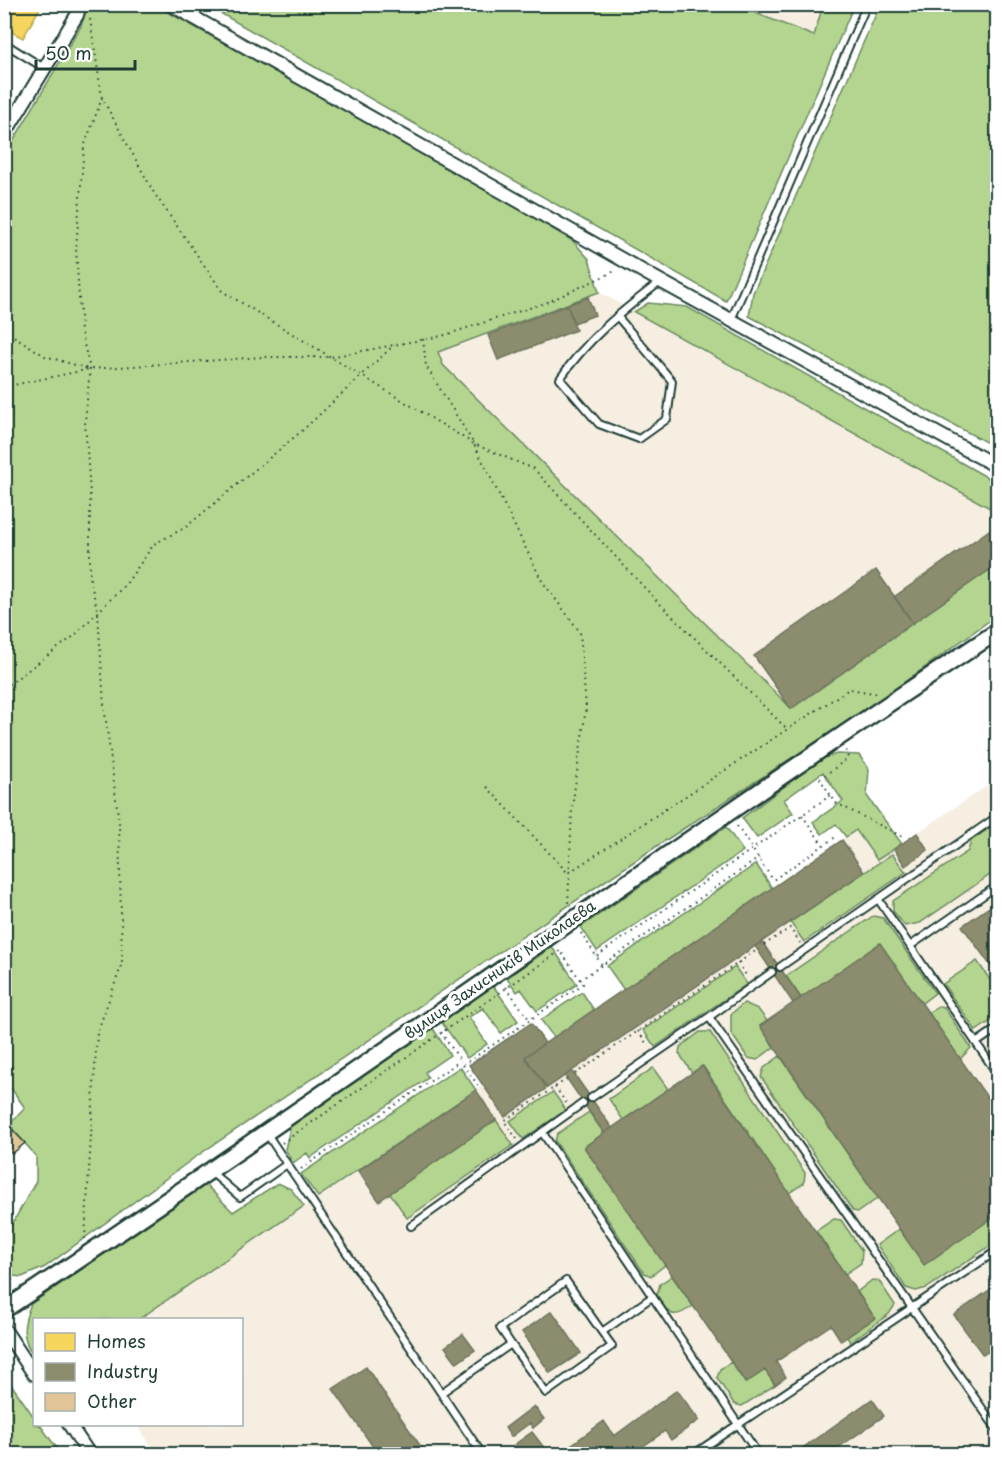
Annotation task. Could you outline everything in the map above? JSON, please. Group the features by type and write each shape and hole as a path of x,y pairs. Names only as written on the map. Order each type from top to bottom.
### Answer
{"street":[{"path":"170,4 731,321 998,467"},
{"path":"4,135 77,15 84,9"},
{"name":"вулиця Захисників Миколаєва","path":"4,1310 267,1134 431,1017 728,813 998,632"},
{"path":"4,1329 33,1372"},
{"path":"70,1426 89,1455"}],"lane":[{"path":"731,321 867,4"},
{"path":"4,43 45,68"},
{"path":"617,316 672,381 667,419 639,439 599,424 560,379 578,352 617,316 660,281"},
{"path":"780,968 998,816"},
{"path":"909,946 991,890"},
{"path":"878,899 998,1075"},
{"path":"591,1098 772,972"},
{"path":"709,1017 998,1431"},
{"path":"976,1043 998,1028"},
{"path":"411,1226 583,1103"},
{"path":"542,1132 758,1455"},
{"path":"267,1134 482,1455"},
{"path":"211,1172 240,1197 287,1164"},
{"path":"694,1455 998,1250"},
{"path":"566,1281 612,1346 546,1393 511,1344 500,1328 566,1281"},
{"path":"602,1332 652,1297"},
{"path":"441,1393 511,1344"}],"path":[{"path":"84,9 102,98 154,193 222,291 474,444 534,469 656,600 787,729"},
{"path":"84,1257 97,1033 122,964 119,823 104,705 98,613 90,580 85,422 90,369 81,332 76,248 84,147 102,98"},
{"path":"4,387 90,369 262,357 330,357 394,345 423,339 548,302 630,264"},
{"path":"4,330 45,357 90,369"},
{"path":"423,339 426,366 474,444 543,581 580,632 586,708 572,808 568,873 570,922 602,965"},
{"path":"4,688 74,636 98,613 126,584 154,544 186,527 303,430 394,345"},
{"path":"568,873 849,689 878,693 894,700"},
{"path":"842,736 848,758 820,779 836,803 903,837"},
{"path":"488,787 568,873"},
{"path":"597,957 831,795"},
{"path":"728,813 773,880 837,836"},
{"path":"802,815 823,846"},
{"path":"580,980 759,858"},
{"path":"764,945 790,928 805,950"},
{"path":"463,1065 583,984 550,936"},
{"path":"575,1074 757,950"},
{"path":"275,1148 560,951"},
{"path":"738,963 753,986"},
{"path":"496,973 529,1019"},
{"path":"431,1017 478,1085"},
{"path":"638,1031 654,1055"},
{"path":"294,1174 460,1061"},
{"path":"522,1147 504,1121 567,1079"},
{"path":"555,1087 572,1112"}],"shaded area":[{"path":"735,5 823,5 814,36"},
{"path":"599,292 997,512 997,564 791,709 443,365 438,352"},
{"path":"997,779 997,1454 157,1454 138,1426 243,1426 243,1318 140,1318 483,1085 469,1065 531,1023 546,1043 856,830 877,860"}],"green space":[{"path":"88,5 155,5 481,186 573,241 589,259 599,292 438,352 443,365 791,708 997,564 997,615 877,702 657,846 194,1158 45,1267 22,1277 5,1275 5,1237 36,1181 36,1156 9,1125 25,1108 4,1078 5,155 81,26"},
{"path":"206,5 735,5 814,36 823,5 854,5 726,301"},
{"path":"880,5 997,5 997,448 749,316 753,293"},
{"path":"648,303 687,307 997,483 997,512 634,312"},
{"path":"837,754 859,755 869,769 867,796 902,844 877,860 856,830 846,837 836,824 822,834 813,822 843,801 823,772 784,800 793,813 757,838 742,818 823,758"},
{"path":"997,823 997,870 920,923 905,926 893,911 893,901 968,851 971,841"},
{"path":"726,827 743,851 597,951 581,927"},
{"path":"892,854 906,872 804,942 790,922"},
{"path":"756,864 772,888 624,990 607,966"},
{"path":"873,916 883,918 935,993 922,1003 801,998 786,976"},
{"path":"552,947 577,984 537,1011 521,989 517,992 507,978"},
{"path":"977,961 997,990 998,1016 976,1031 943,984"},
{"path":"735,967 747,984 655,1047 643,1030"},
{"path":"492,984 518,1021 501,1033 483,1008 469,1017 487,1044 467,1058 440,1020"},
{"path":"582,992 594,1010 554,1038 541,1020"},
{"path":"744,1003 758,1009 767,1021 760,1026 774,1047 757,1060 748,1058 731,1033 731,1014"},
{"path":"938,1006 944,1007 971,1048 960,1059 929,1013"},
{"path":"432,1027 450,1055 425,1072 428,1078 310,1158 307,1153 293,1163 285,1149 291,1124"},
{"path":"700,1032 710,1032 805,1173 804,1183 789,1193 703,1066 692,1073 679,1053 680,1047"},
{"path":"780,1056 878,1198 858,1212 853,1211 761,1077 764,1068"},
{"path":"460,1067 476,1090 318,1197 301,1174"},
{"path":"653,1068 668,1089 623,1120 609,1099"},
{"path":"553,1092 566,1110 523,1139 510,1121"},
{"path":"589,1112 604,1133 584,1147 665,1265 651,1276 644,1273 555,1141 557,1134"},
{"path":"496,1120 513,1145 407,1218 390,1193"},
{"path":"278,1183 291,1189 304,1206 140,1318 33,1318 33,1354 24,1331 31,1304 206,1185 233,1212"},
{"path":"997,1214 997,1241 927,1288 916,1291 906,1288 877,1245 899,1229 924,1264"},
{"path":"834,1219 841,1220 862,1251 861,1263 845,1274 816,1231"},
{"path":"672,1276 693,1306 676,1314 668,1311 657,1295 660,1284"},
{"path":"872,1280 879,1281 895,1305 889,1314 850,1342 847,1337 875,1318 857,1292"},
{"path":"731,1362 745,1383 765,1370 775,1385 742,1406 734,1404 717,1378 720,1369"},
{"path":"4,1374 33,1416 33,1426 41,1426 61,1454 5,1454"}],"building: Homes":[{"path":"12,4 42,4 23,38 4,28 4,17"}],"building: Industry":[{"path":"588,297 595,315 574,323 567,305"},
{"path":"567,305 576,330 498,360 488,335"},
{"path":"998,524 998,564 913,623 894,597"},
{"path":"876,570 913,623 791,709 754,656"},
{"path":"917,833 928,850 905,866 894,849"},
{"path":"842,840 864,872 547,1088 525,1057"},
{"path":"998,901 998,976 962,926"},
{"path":"762,942 801,998 793,1003 755,946"},
{"path":"880,943 998,1113 998,1214 924,1265 760,1026"},
{"path":"531,1023 545,1043 525,1057 547,1088 505,1117 469,1065"},
{"path":"702,1066 875,1318 841,1341 831,1325 776,1362 786,1377 775,1385 765,1370 746,1383 584,1147"},
{"path":"572,1071 612,1128 604,1133 565,1076"},
{"path":"476,1090 496,1120 379,1201 358,1171"},
{"path":"998,1284 998,1345 983,1355 954,1315"},
{"path":"552,1311 581,1353 550,1373 522,1332"},
{"path":"463,1334 475,1350 457,1363 445,1347"},
{"path":"366,1367 426,1454 378,1454 333,1389"},
{"path":"998,1383 998,1400 990,1389"},
{"path":"677,1390 699,1420 671,1440 665,1431 632,1454 563,1454 561,1452 604,1421 614,1436"},
{"path":"872,1399 884,1416 829,1454 794,1454"},
{"path":"534,1406 544,1419 533,1428 530,1423 511,1437 505,1428"},
{"path":"532,1432 549,1454 521,1454 514,1445"}],"building: Other":[{"path":"4,1057 12,1067 4,1073"},
{"path":"4,1121 25,1143 12,1154 4,1145"}]}
